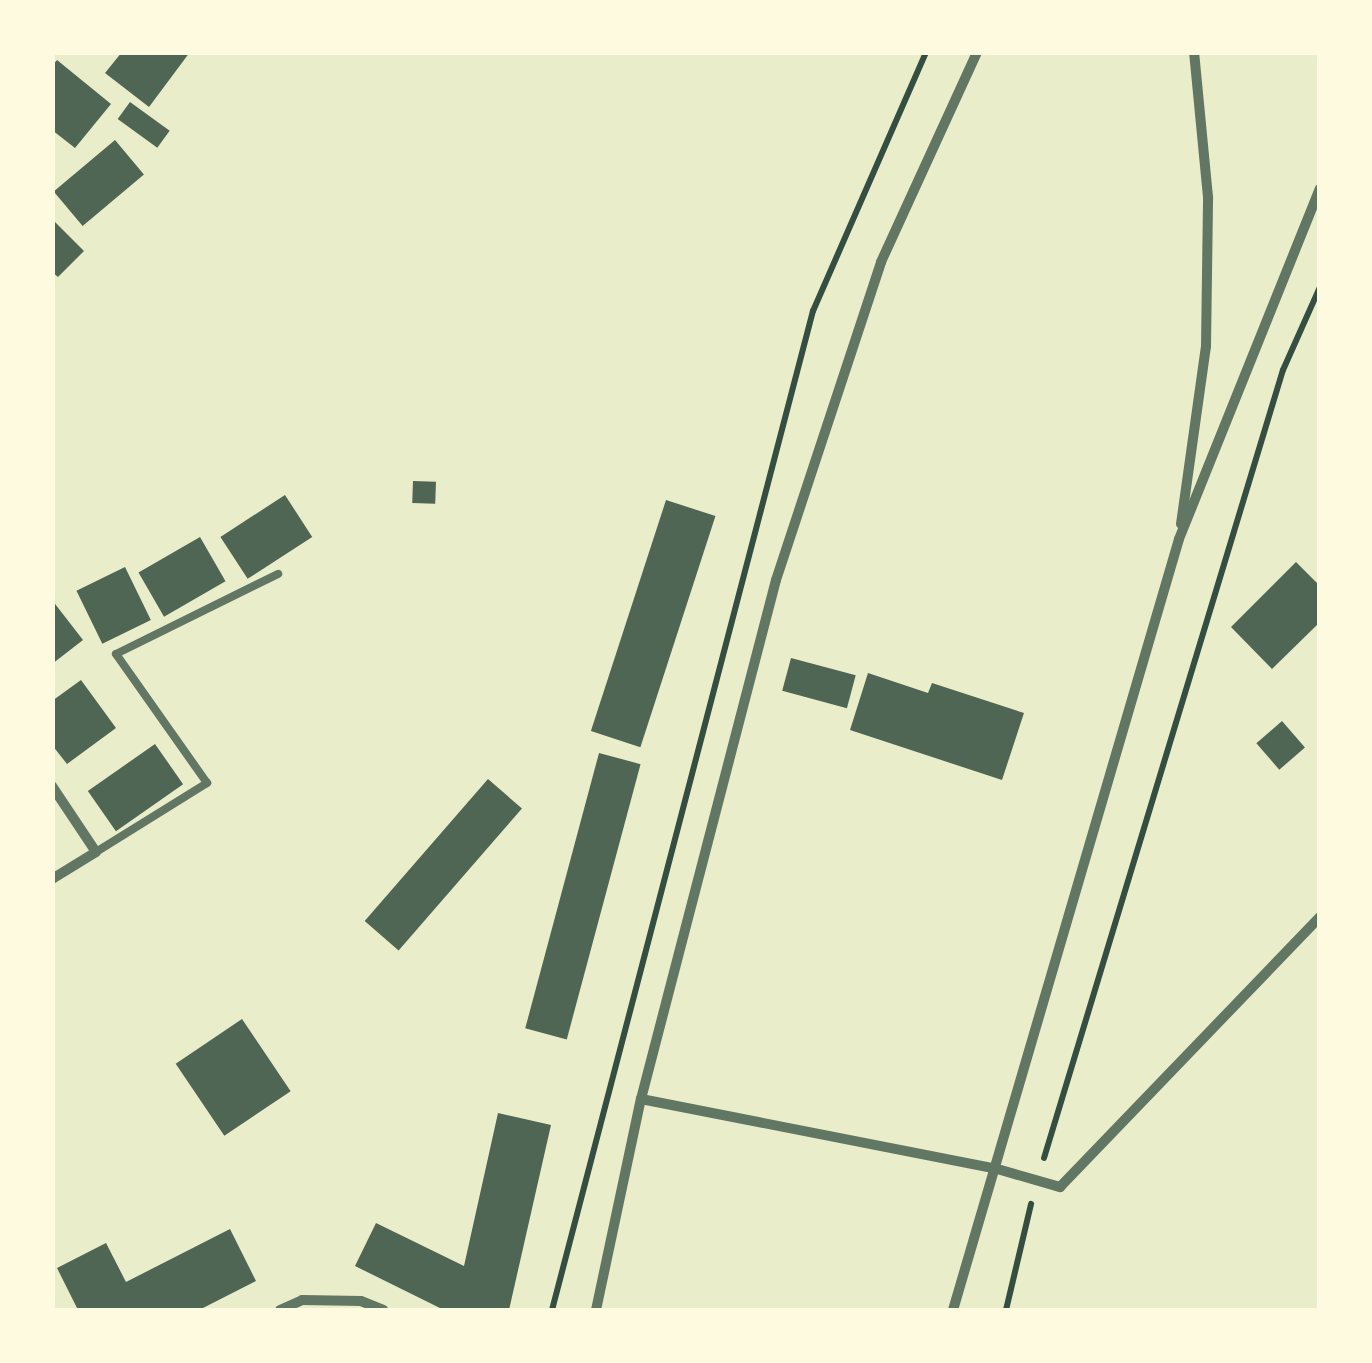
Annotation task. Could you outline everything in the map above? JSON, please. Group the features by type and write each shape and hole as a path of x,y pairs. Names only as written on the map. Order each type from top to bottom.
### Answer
{"street":[{"path":"596,1310 641,1099 776,580 881,262 977,52"},
{"path":"1179,539 1206,346 1208,197 1194,52"},
{"path":"953,1310 1179,539 1320,189"},
{"path":"52,786 96,852 52,879"},
{"path":"641,1099 994,1168 1060,1186 1320,917"},
{"path":"280,1310 302,1300 361,1301 383,1310"}],"lane":[{"path":"96,852 207,783 116,654 278,574"}],"path":[{"path":"1006,1310 1037,1179 1284,370 1320,287"}],"building":[{"path":"122,52 190,52 149,107 105,73"},
{"path":"57,60 111,104 75,148 52,130 52,66"},
{"path":"130,102 170,131 157,148 118,119"},
{"path":"115,140 144,174 83,226 54,191"},
{"path":"52,219 84,251 58,277 52,272"},
{"path":"413,481 436,482 435,504 412,503"},
{"path":"285,495 312,537 248,579 220,537"},
{"path":"666,500 715,516 640,747 591,731"},
{"path":"200,537 226,581 164,617 139,572"},
{"path":"1296,562 1320,586 1320,622 1272,669 1231,627"},
{"path":"125,567 151,620 102,644 76,591"},
{"path":"52,600 83,640 52,664"},
{"path":"791,658 856,675 847,708 782,691"},
{"path":"868,673 928,693 932,683 1024,713 1002,780 850,730"},
{"path":"81,680 116,728 67,764 52,745 52,701"},
{"path":"1282,721 1305,747 1279,770 1256,743"},
{"path":"155,744 183,784 116,831 88,791"},
{"path":"599,753 641,764 567,1039 525,1028"},
{"path":"488,779 522,809 399,950 365,921"},
{"path":"242,1019 291,1091 224,1136 176,1064"},
{"path":"498,1113 551,1125 509,1310 444,1310 355,1266 376,1223 464,1266"},
{"path":"230,1229 256,1281 199,1310 78,1310 57,1268 106,1243 126,1282"}]}
